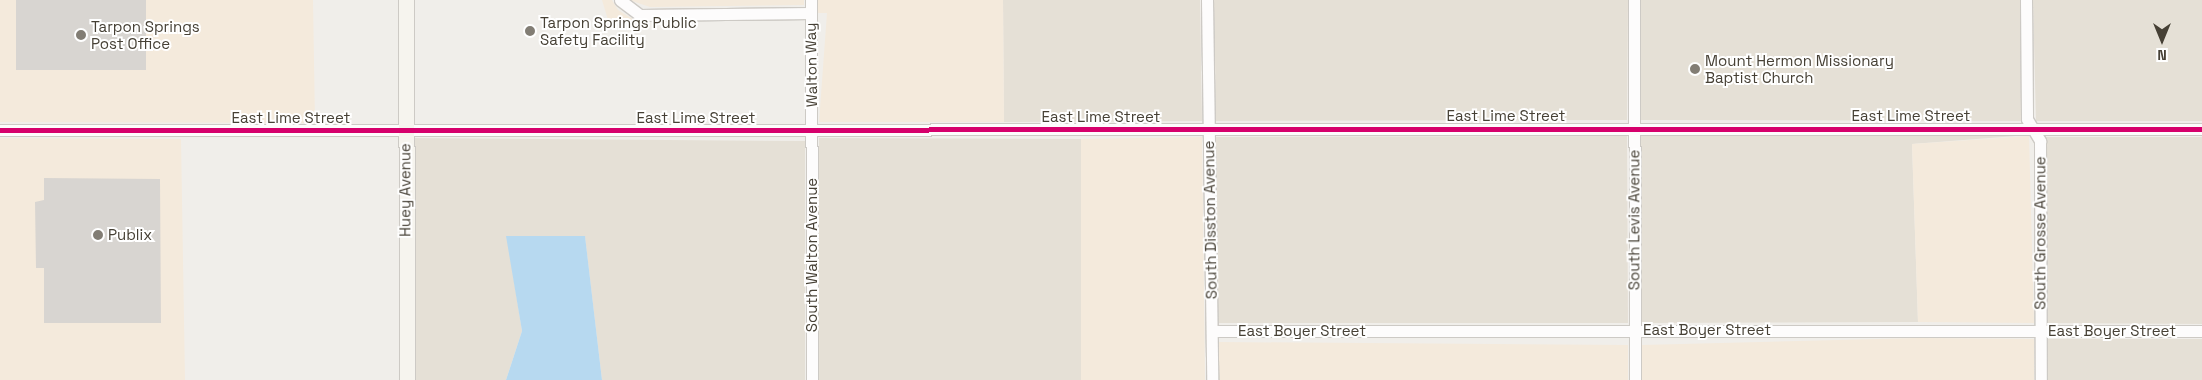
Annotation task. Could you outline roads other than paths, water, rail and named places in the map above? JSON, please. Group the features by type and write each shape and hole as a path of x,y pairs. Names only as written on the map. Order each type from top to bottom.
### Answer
{"street":[{"name":"Huey Avenue","path":"406,0 407,380"},
{"path":"620,0 640,14 811,13"},
{"name":"Walton Way","path":"811,0 812,130"},
{"name":"South Disston Avenue","path":"1207,0 1212,380"},
{"name":"South Levis Avenue","path":"1634,0 1635,380"},
{"name":"South Grosse Avenue","path":"2026,0 2027,119 2040,141 2041,380"},
{"name":"East Lime Street","path":"0,130 2202,129"},
{"name":"South Walton Avenue","path":"812,130 812,380"},
{"name":"East Boyer Street","path":"1212,331 2202,331"}],"water":[{"path":"506,236 585,236 602,380 506,380 522,331"}],"place":[{"name":"Tarpon Springs Public Safety Facility","path":"530,31"},
{"name":"Tarpon Springs Post Office","path":"81,35"},
{"name":"Mount Hermon Missionary Baptist Church","path":"1695,69"},
{"name":"Publix","path":"98,235"}]}
